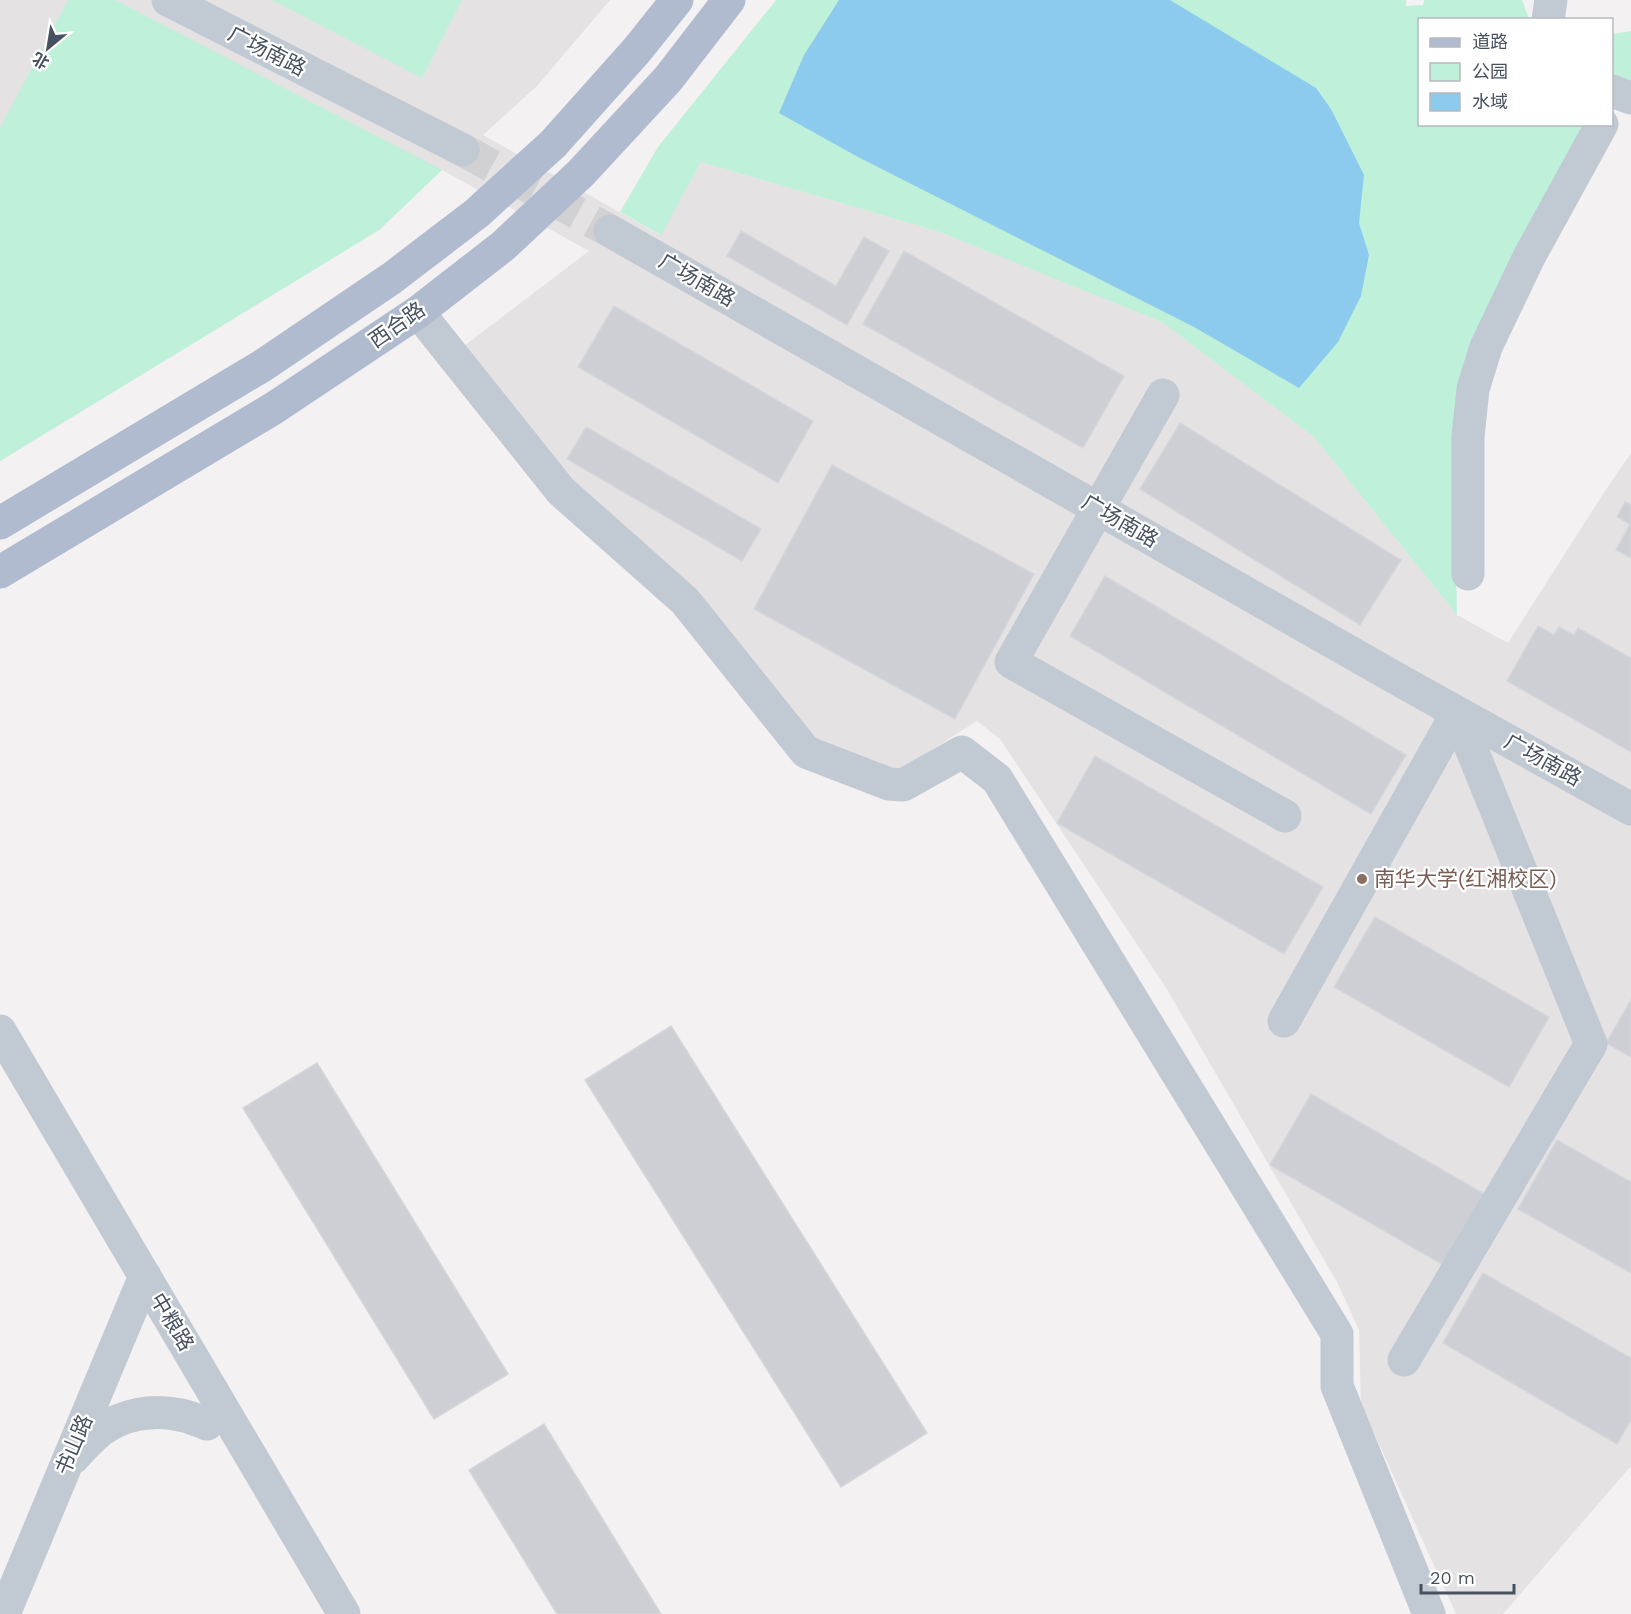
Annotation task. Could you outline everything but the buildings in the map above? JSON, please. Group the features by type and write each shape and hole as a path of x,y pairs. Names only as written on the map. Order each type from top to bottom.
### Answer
{"main road":[{"name":"西合路","path":"0,524 262,366 393,278 477,213 553,144 637,50 677,0"},
{"name":"西合路","path":"0,572 274,408 417,312 503,246 581,173 668,79 729,0"}],"street":[{"name":"广场南路","path":"168,0 463,150"},
{"path":"1548,18 1551,0"},
{"path":"1468,574 1468,437 1473,389 1486,347 1529,257 1601,126"},
{"name":"广场南路","path":"610,231 1457,713 1631,809"},
{"path":"417,312 561,491 685,601 806,752 889,784 903,785 962,752 997,780 1338,1334 1337,1386 1429,1614"},
{"path":"1163,395 1011,662 1286,816"},
{"path":"1284,1021 1457,713"},
{"path":"1404,1360 1591,1044 1457,713"},
{"name":"中粮路","path":"0,1031 140,1288 207,1424 320,1614"},
{"name":"中粮路","path":"0,1073 140,1288 344,1614"},
{"name":"书山路","path":"4,1614 140,1288"},
{"path":"67,1463 100,1431 139,1413 182,1415 207,1424"}],"shaded area":[{"name":"南华大学(红湘校区)","path":"0,0 610,0 537,86 483,135 660,235 701,162 937,231 1162,322 1314,437 1457,615 1508,643 1631,453 1631,1466 1503,1614 1456,1614 1361,1404 1359,1330 1337,1282 1165,986 1000,739 977,721 897,772 819,744 695,595 625,526 563,482 460,349 589,251 442,170 379,230 0,461"}],"green space":[{"path":"68,0 115,0 442,170 379,230 0,461 0,128"},
{"path":"272,0 462,0 422,78"},
{"path":"776,0 1406,0 1406,6 1423,5 1424,0 1522,0 1529,18 1418,18 1418,126 1592,126 1516,255 1455,521 1457,615 1314,437 1162,322 937,231 701,162 661,235 620,212 658,147"},
{"path":"1631,31 1631,88 1613,80 1613,34"}],"water":[{"path":"839,0 1170,0 1316,88 1331,109 1364,175 1359,223 1369,255 1361,296 1338,342 1299,388 1194,327 858,157 779,113 804,55"}],"tunnel":[{"path":"463,150 610,231"}],"place":[{"name":"南华大学(红湘校区)","path":"1362,879"}]}
